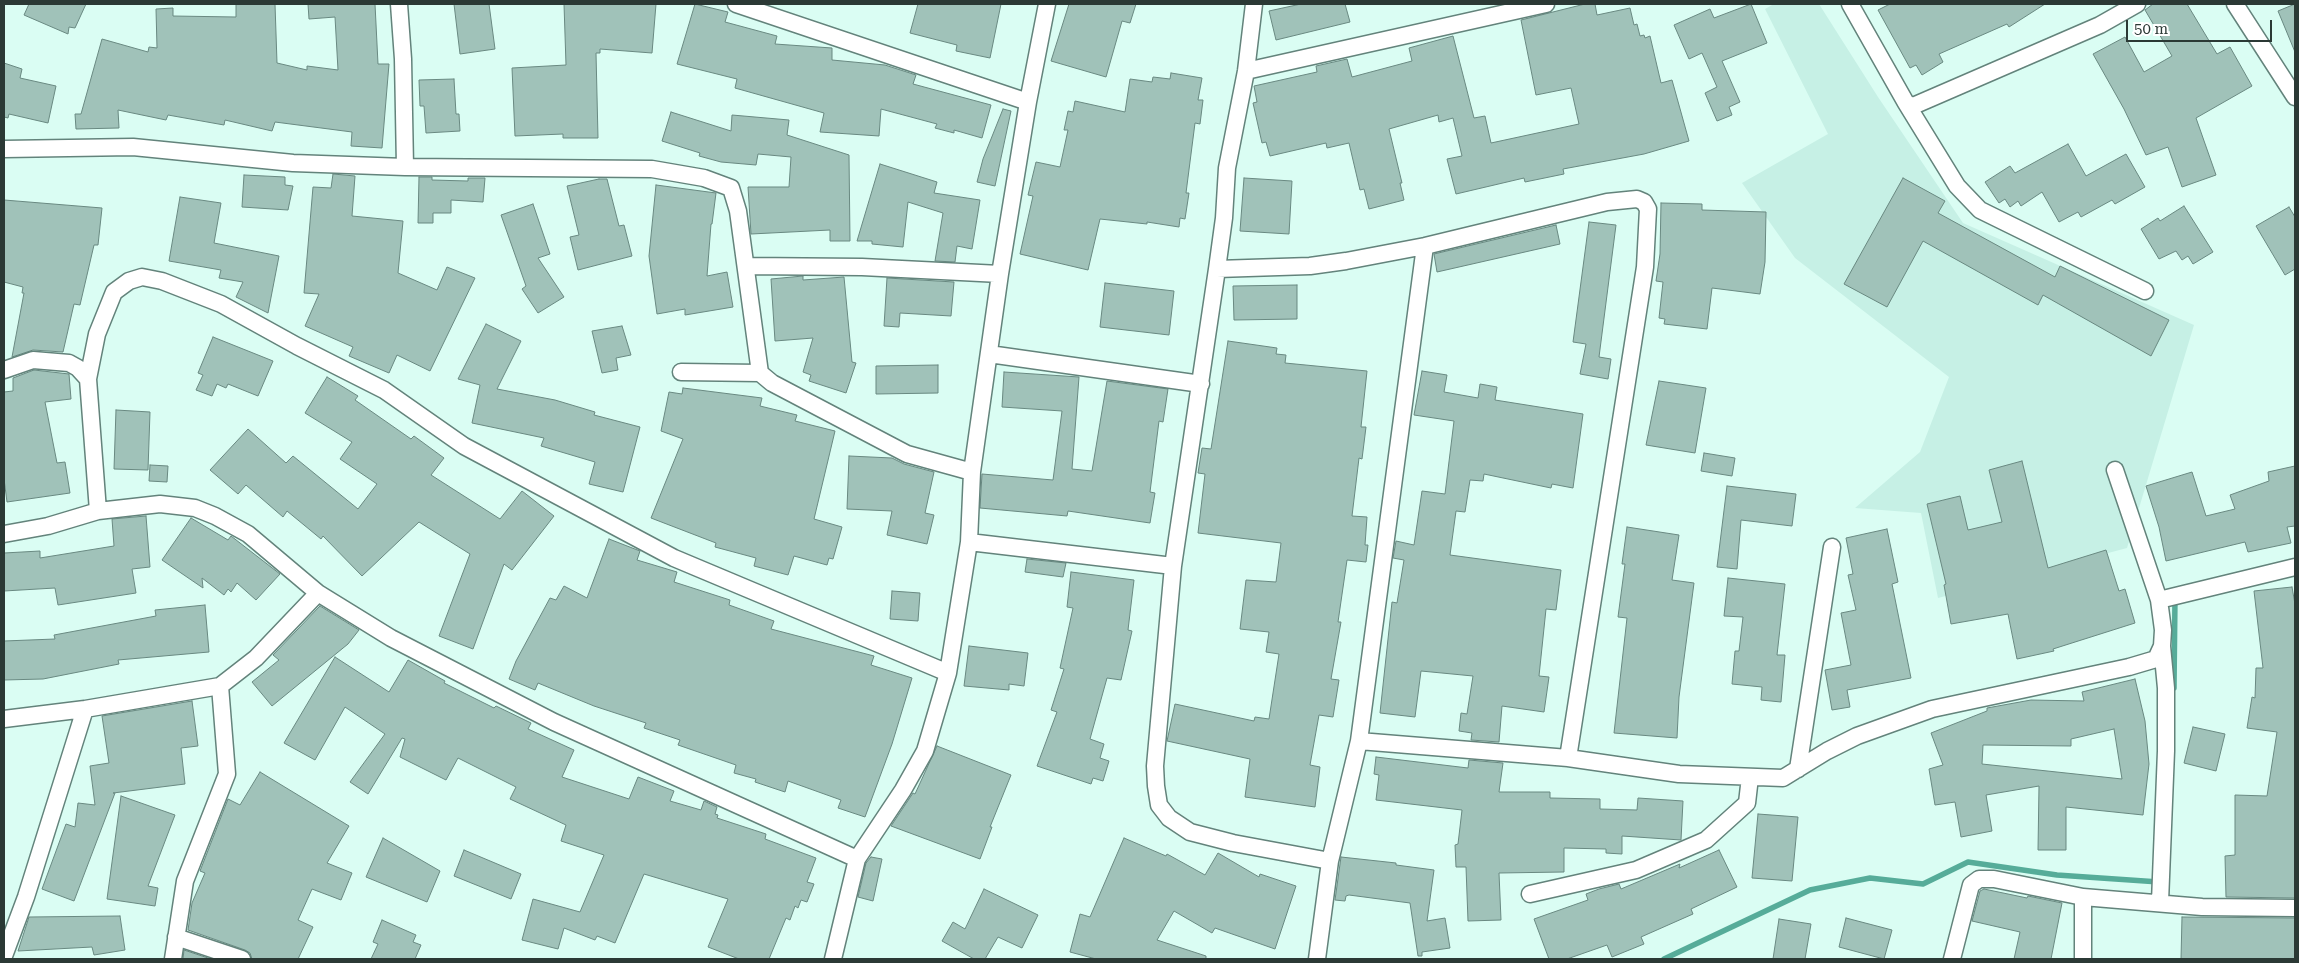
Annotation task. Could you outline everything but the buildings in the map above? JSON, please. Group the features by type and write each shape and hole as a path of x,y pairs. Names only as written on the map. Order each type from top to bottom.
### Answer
{"street":[{"path":"399,4 403,59 405,167"},
{"path":"736,4 1028,102"},
{"path":"833,959 857,859 903,790 924,751 948,673 969,542 972,472 1000,274 1046,4"},
{"path":"1254,4 1246,71 1227,168 1224,218 1217,270 1173,566 1155,766 1156,786 1159,805 1169,818 1190,832 1233,843 1330,861"},
{"path":"1246,71 1546,4"},
{"path":"1850,4 1906,103 1957,186 1980,210 2145,291"},
{"path":"1906,103 1913,106 1921,104 2100,25 2137,4"},
{"path":"2254,4 2237,7 2295,97"},
{"path":"4,149 133,147 293,163 405,167 652,169 704,178 731,188 738,212 760,373"},
{"path":"1217,270 1310,266 1425,246 1607,202 1638,199 1644,202 1648,209 1645,267 1568,758"},
{"path":"1317,959 1330,861 1359,741 1425,246"},
{"path":"746,266 862,267 1000,274"},
{"path":"98,512 88,378 97,334 114,292 129,281 142,278 162,281 221,304 297,346 384,390 464,446 674,558 948,673"},
{"path":"989,354 1201,384"},
{"path":"4,370 33,360 69,363 78,368 88,378"},
{"path":"682,372 760,373 772,383 907,454 972,472"},
{"path":"2115,470 2159,600 2163,630 2162,646 2166,688 2166,751 2160,902"},
{"path":"4,534 48,526 98,512 160,504 195,508 215,516 248,534 318,593 391,638 554,722 857,859"},
{"path":"969,542 1173,566"},
{"path":"1798,769 1832,547"},
{"path":"2159,600 2295,567"},
{"path":"4,719 85,709 220,686 256,658 318,593"},
{"path":"1359,741 1568,758 1679,774 1783,778 1826,751 1857,736 1932,709 2129,667 2156,659 2162,646"},
{"path":"173,959 185,881 227,774 220,686"},
{"path":"4,956 26,897 85,709"},
{"path":"1530,894 1636,870 1706,840 1747,803 1750,777"},
{"path":"1952,959 1970,885 1979,879 1994,879 2084,897 2202,907 2295,908"},
{"path":"2083,959 2084,897"},
{"path":"176,937 242,959"}],"shaded area":[{"path":"1774,4 1819,4 1878,97 1963,223 2194,325 2127,548 1938,598 1921,513 1855,508 1920,452 1949,377 1795,258 1742,183 1828,134 1765,9"}],"waterway":[{"path":"2174,688 2175,598"},
{"path":"1664,959 1810,890 1870,878 1923,884 1968,862 2057,875 2159,882"}]}
